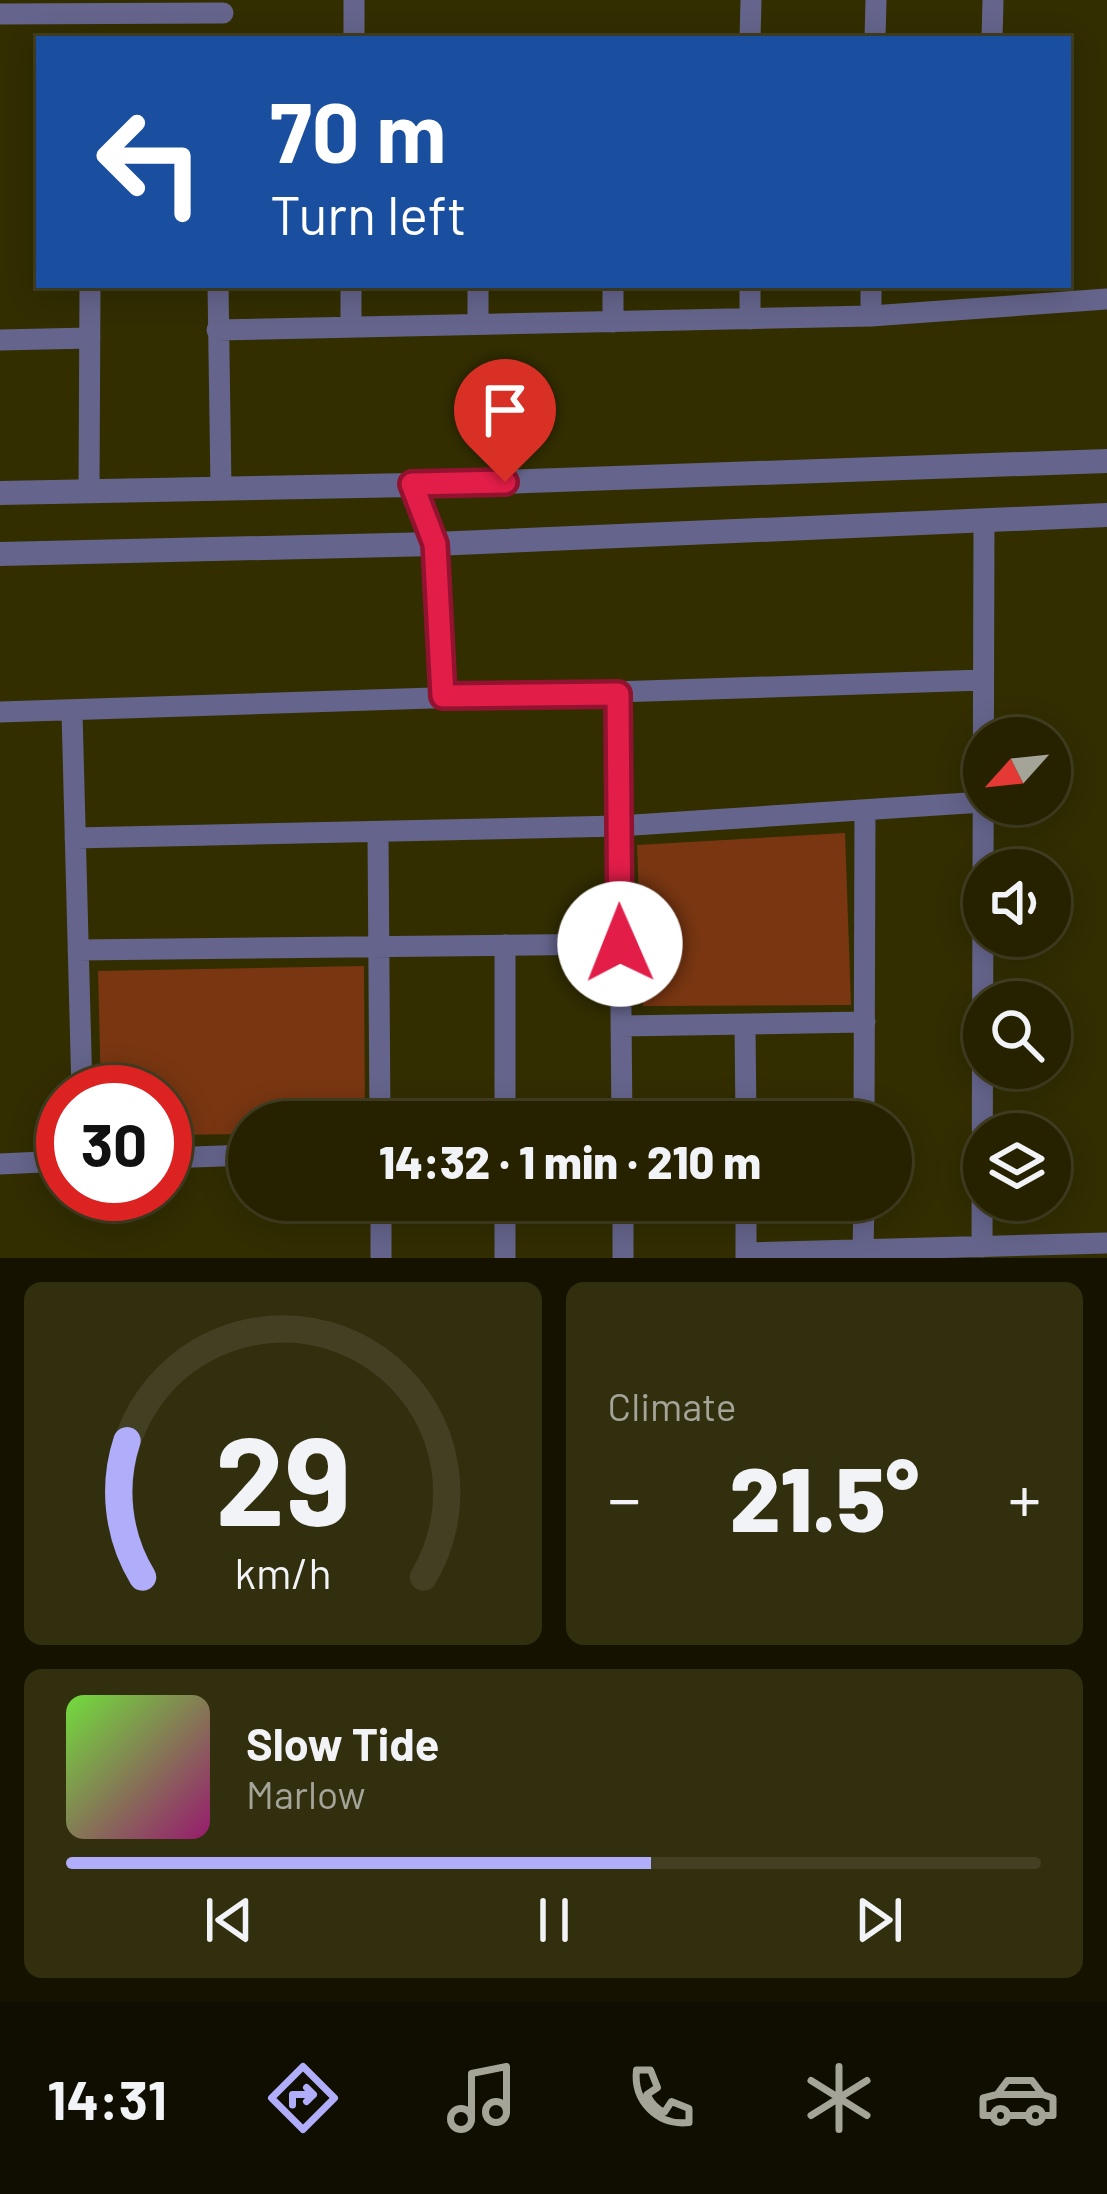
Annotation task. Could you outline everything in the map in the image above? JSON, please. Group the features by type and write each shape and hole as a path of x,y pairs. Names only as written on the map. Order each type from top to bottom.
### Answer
{"street":[{"path":"354,0 354,36"},
{"path":"751,0 751,36"},
{"path":"875,36 876,0"},
{"path":"992,36 993,0"},
{"path":"0,14 89,6 223,7"},
{"path":"89,288 89,492"},
{"path":"218,288 221,489"},
{"path":"351,288 351,327"},
{"path":"478,288 478,325"},
{"path":"613,288 613,322"},
{"path":"750,288 750,319"},
{"path":"871,288 871,316"},
{"path":"218,330 871,316 990,295 1107,299"},
{"path":"0,340 89,338"},
{"path":"0,493 1107,461"},
{"path":"412,484 435,544 443,696"},
{"path":"0,554 435,544 1107,515"},
{"path":"983,717 984,521"},
{"path":"0,712 983,680"},
{"path":"618,694 622,1101"},
{"path":"72,712 81,1065"},
{"path":"75,838 619,826 963,803"},
{"path":"864,1101 865,810"},
{"path":"982,1247 983,825"},
{"path":"378,833 380,1101"},
{"path":"78,950 620,944"},
{"path":"505,945 505,1101"},
{"path":"621,1026 865,1022"},
{"path":"745,1026 746,1101"},
{"path":"192,1157 228,1156"},
{"path":"0,1164 36,1162"},
{"path":"381,1221 382,1258"},
{"path":"505,1221 505,1258"},
{"path":"623,1221 623,1258"},
{"path":"746,1221 746,1256 1107,1243"},
{"path":"863,1221 863,1250"}],"shaded area":[{"path":"845,833 851,1005 643,1006 637,845"},
{"path":"364,966 365,1101 228,1101 228,1134 192,1135 192,1065 100,1065 98,971"}],"route":[{"path":"505,482 412,484 435,544 443,696 618,694 620,944"}]}
